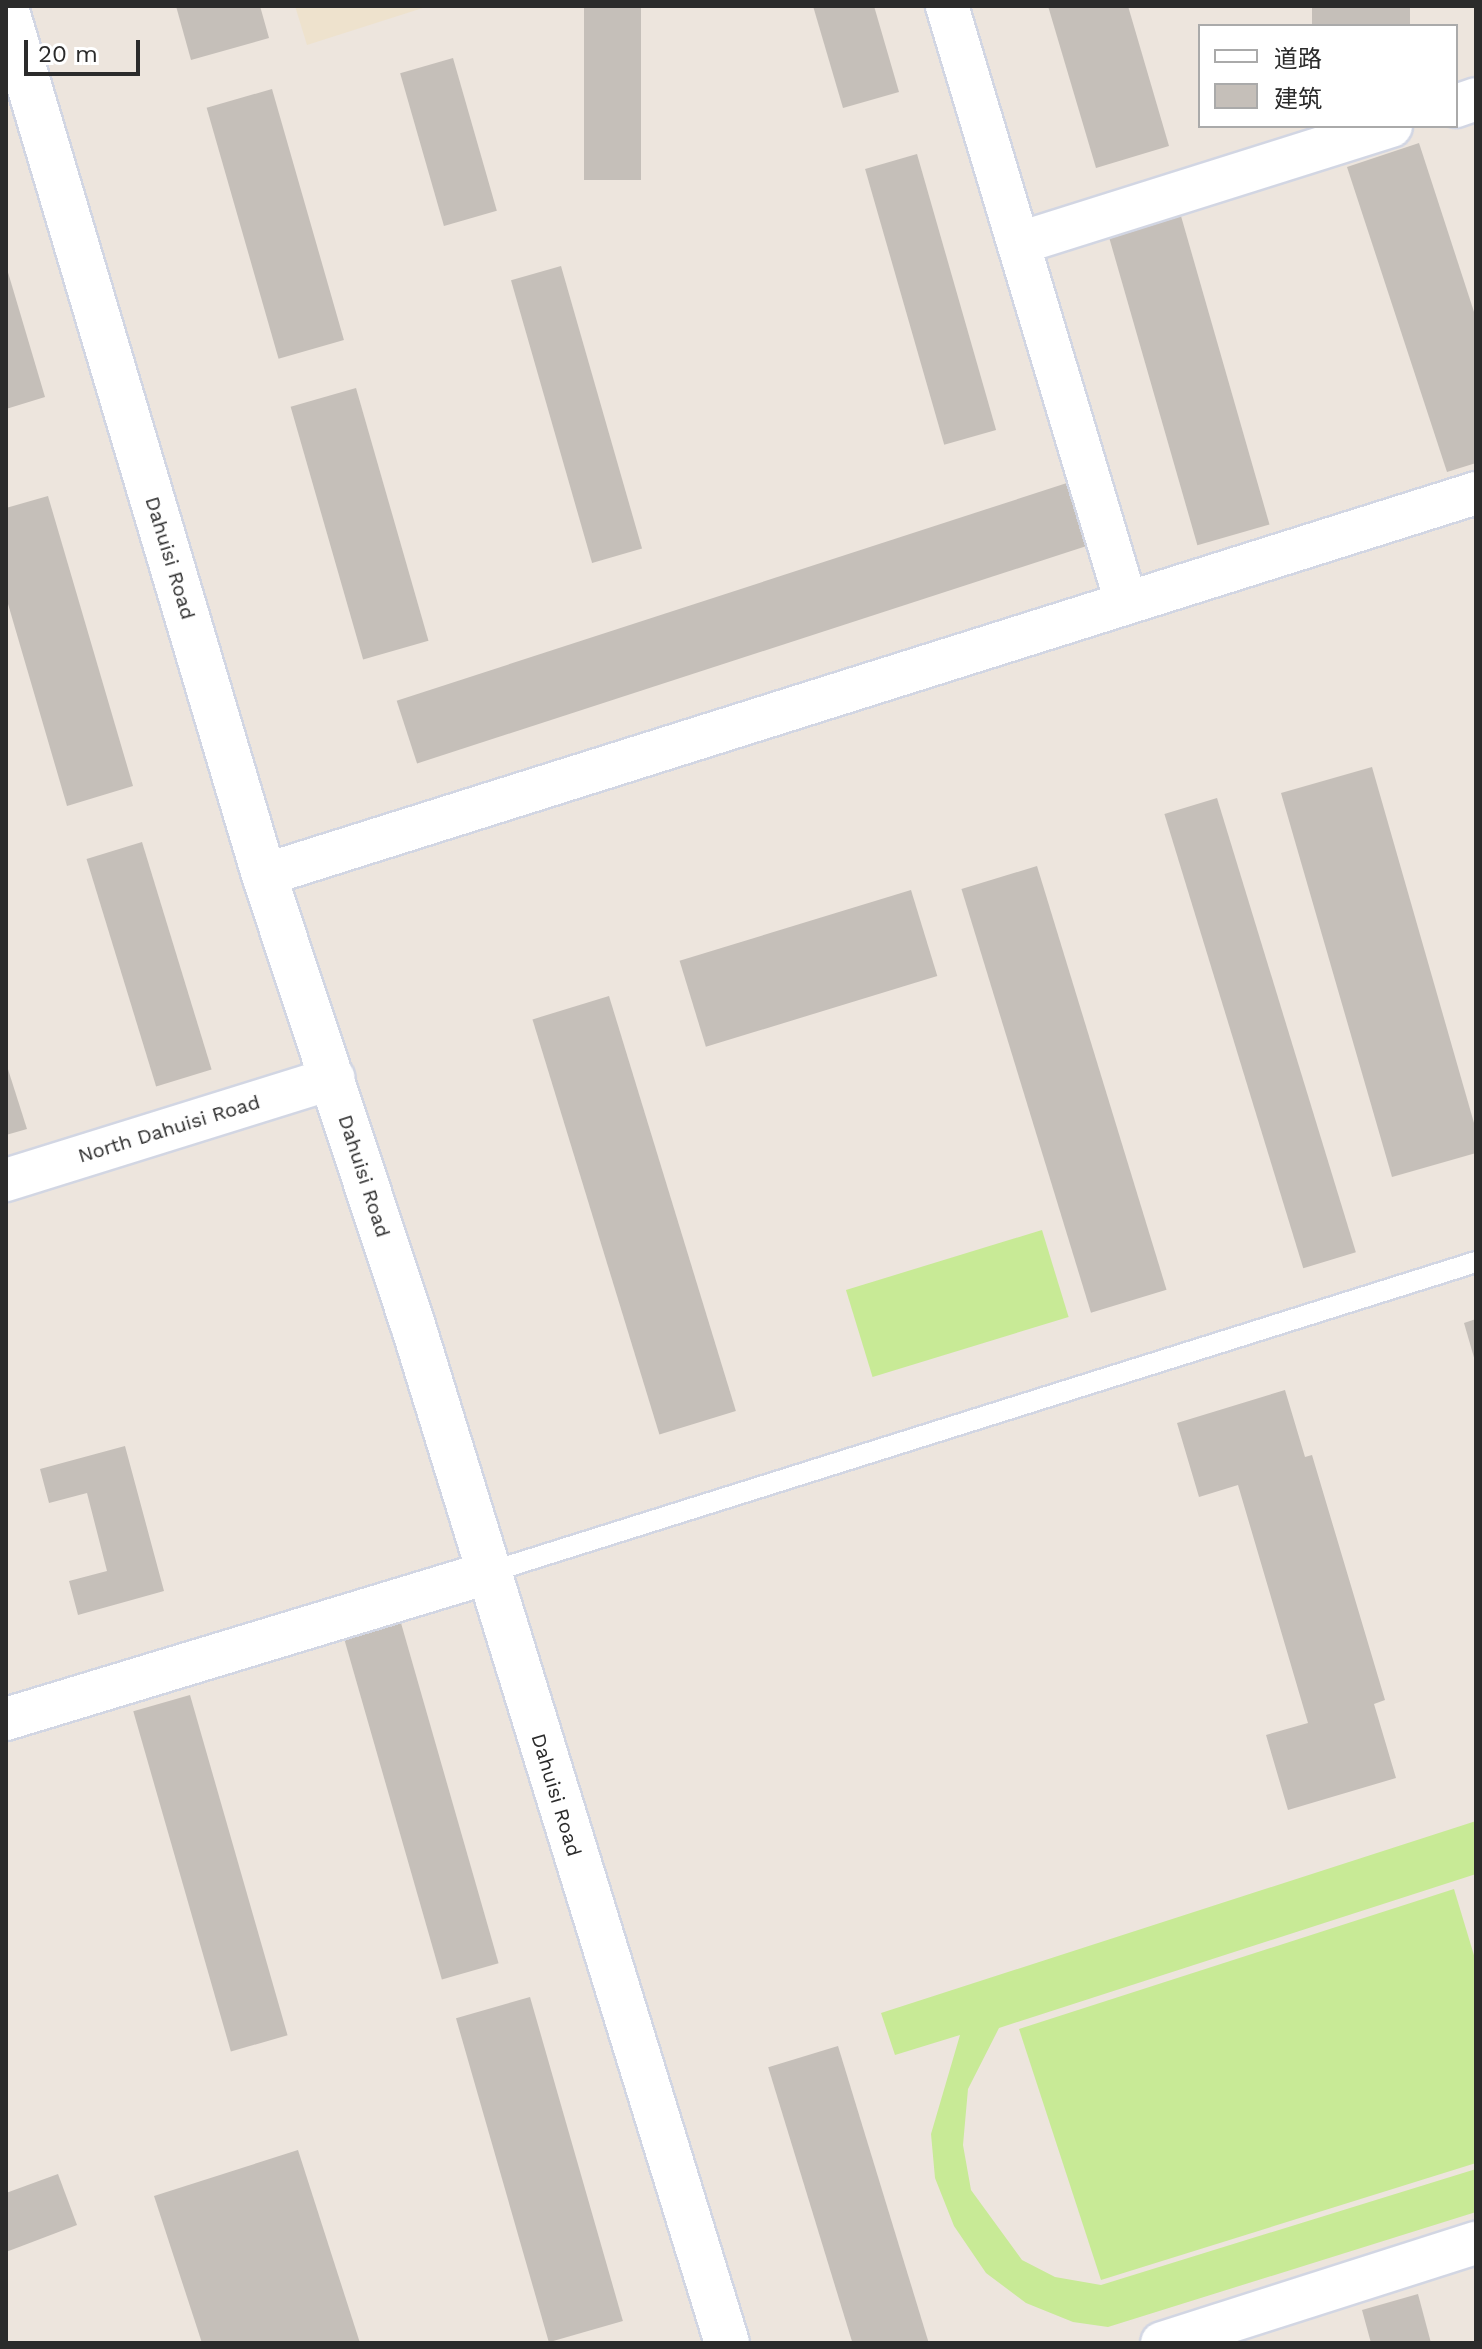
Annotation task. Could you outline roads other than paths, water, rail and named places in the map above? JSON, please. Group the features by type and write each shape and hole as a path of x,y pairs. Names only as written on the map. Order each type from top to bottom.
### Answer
{"street":[{"path":"947,6 1126,602"},
{"name":"Dahuisi Road","path":"6,8 264,875 333,1078 727,2343"},
{"path":"1020,243 1385,128"},
{"path":"264,875 1476,493"},
{"name":"North Dahuisi Road","path":"6,1180 333,1078"},
{"path":"6,1719 487,1573"},
{"path":"1162,2343 1476,2243"}],"lane":[{"path":"487,1573 1476,1262"}]}
